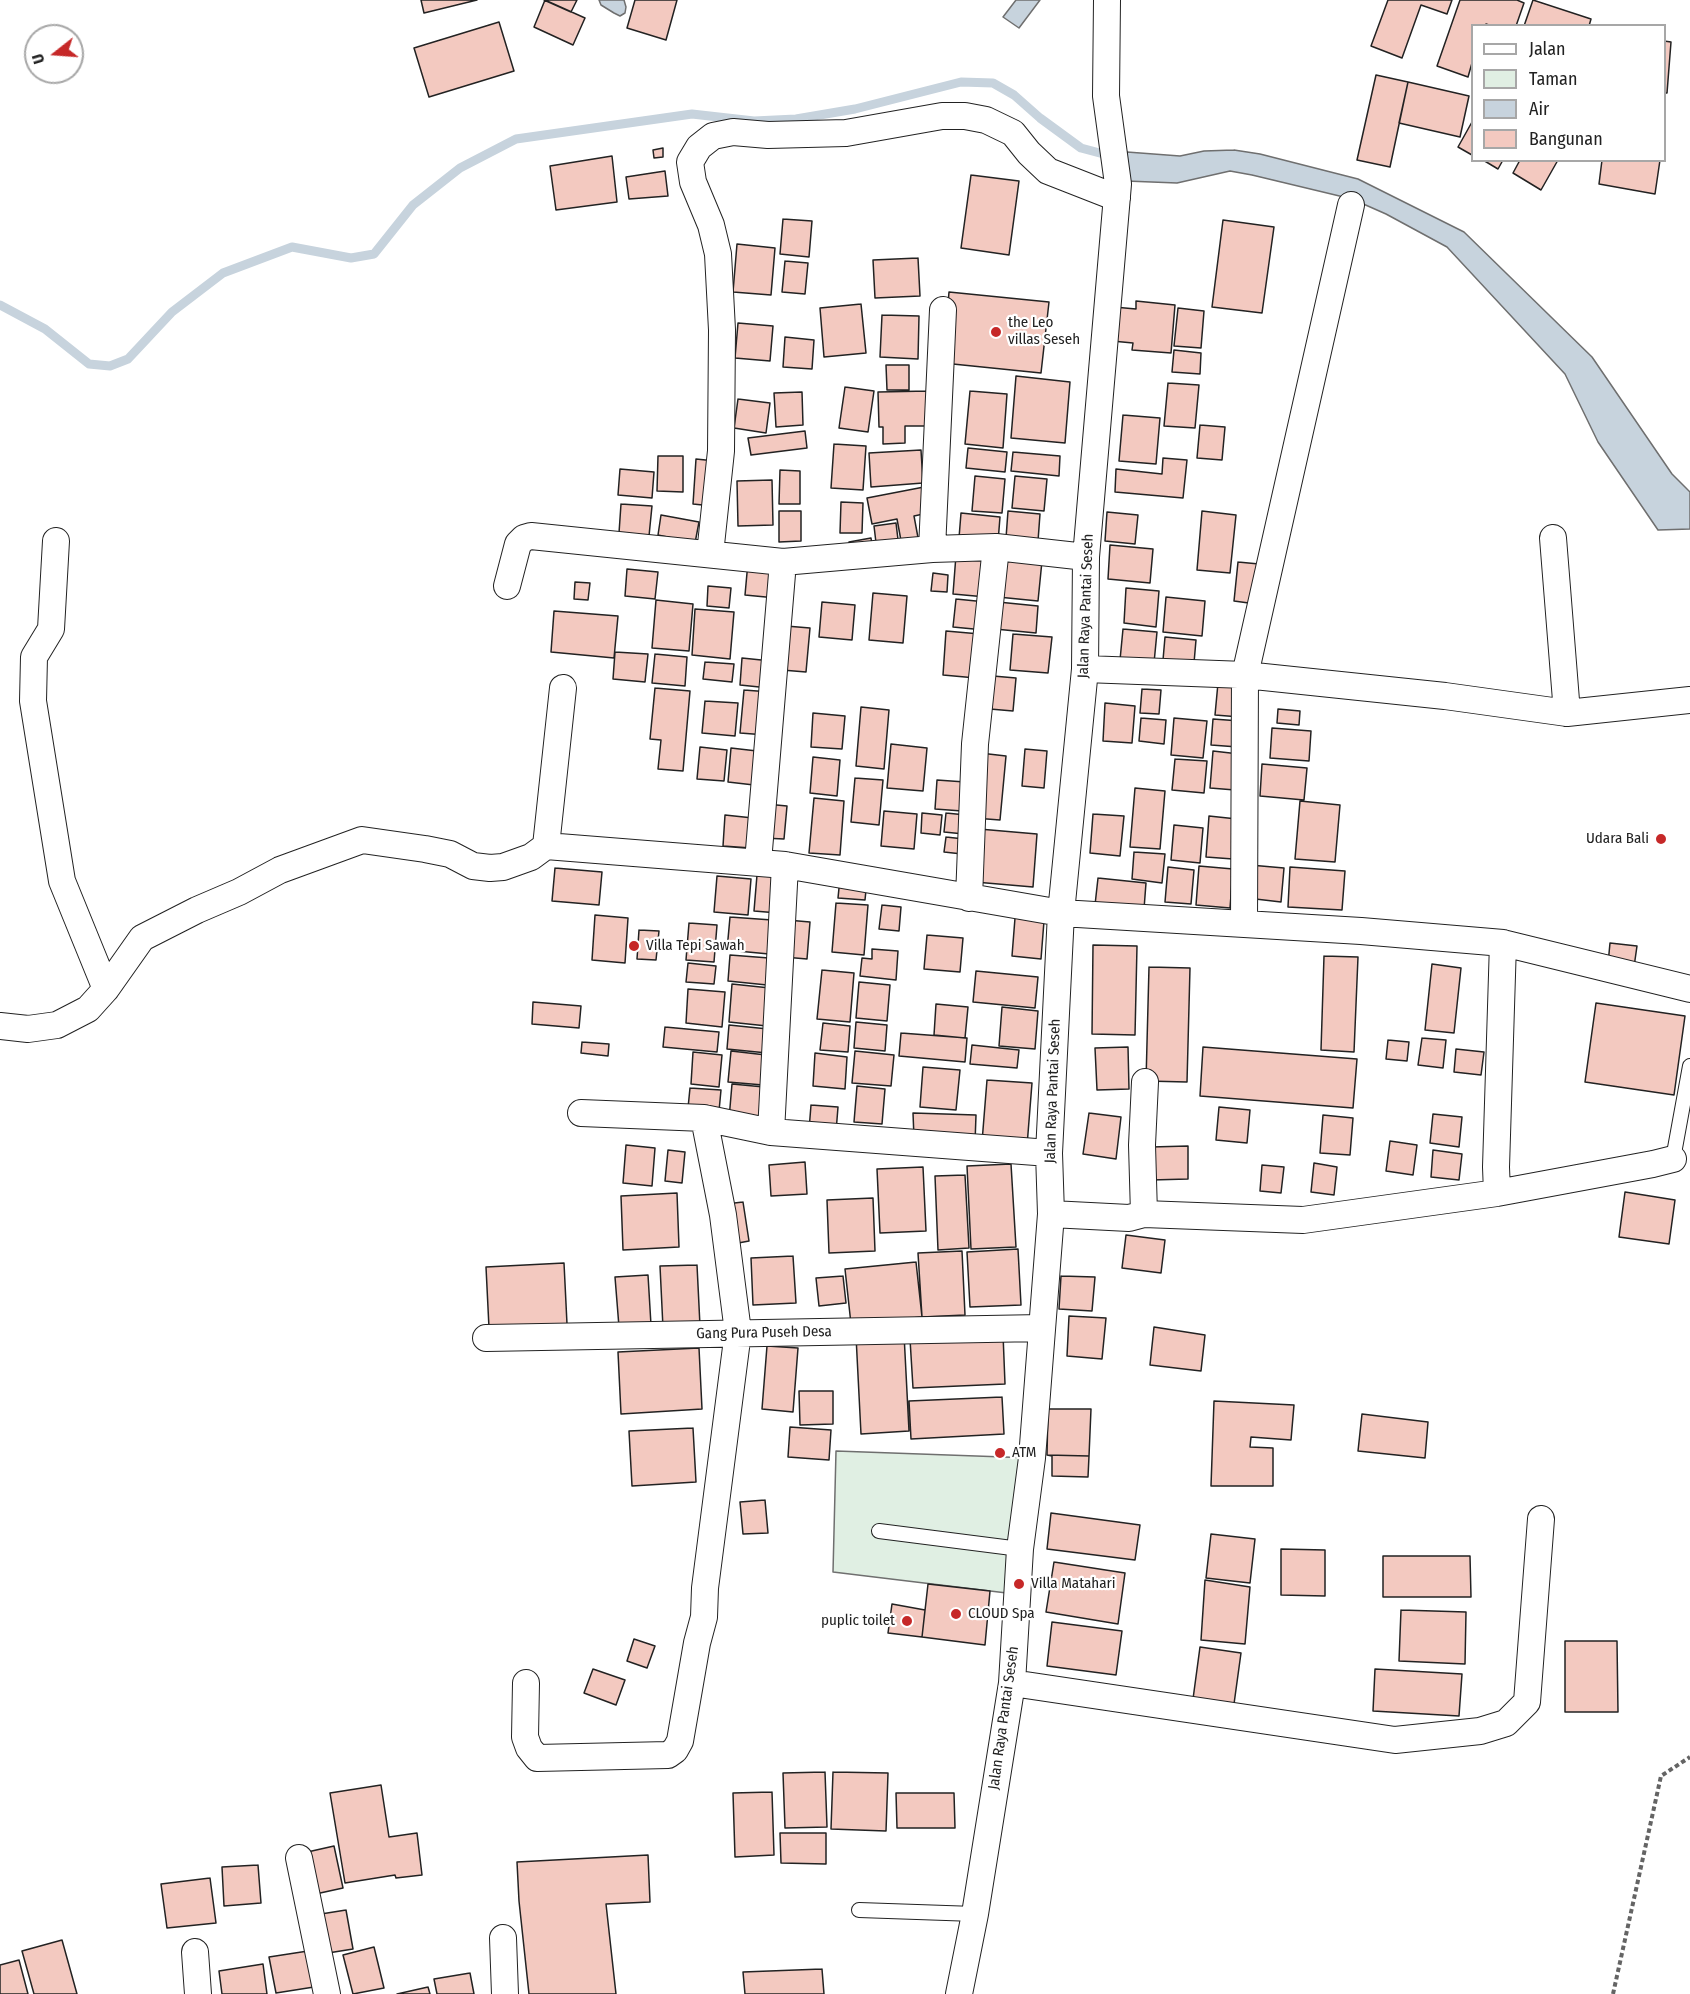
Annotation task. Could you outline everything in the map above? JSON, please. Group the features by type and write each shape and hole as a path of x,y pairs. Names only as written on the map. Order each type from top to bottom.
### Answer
{"street":[{"name":"Jalan Raya Pantai Seseh","path":"959,1994 975,1914 1012,1683 1020,1549 1032,1458 1042,1328 1050,1205 1049,1153 1061,913 1085,669 1086,557 1117,191 1106,96 1107,0"},
{"path":"710,554 721,451 722,330 718,254 711,225 693,182 690,162 699,147 713,136 733,132 800,135 846,133 942,116 965,116 986,120 1013,133 1048,171 1117,191"},
{"path":"1244,924 1245,675 1351,206"},
{"path":"932,549 943,310"},
{"path":"507,586 518,544 524,538 531,536 783,562 932,549 996,547 1086,557"},
{"path":"1553,538 1567,713"},
{"path":"56,541 51,629 34,657 33,700 62,881 106,989"},
{"path":"969,898 975,744 996,547"},
{"path":"758,862 783,562"},
{"path":"1085,669 1245,675 1445,696 1567,713 1690,700"},
{"path":"546,846 562,688"},
{"path":"0,1026 28,1029 57,1025 88,1009 106,989 142,938 280,870 362,840 450,854 473,866 490,868 503,867 522,861 546,846 785,865 1061,913 1361,930 1503,943 1690,989"},
{"path":"771,1132 785,865"},
{"path":"1497,1193 1503,943"},
{"path":"1144,1214 1145,1082"},
{"path":"582,1113 704,1118 771,1132 1049,1153"},
{"path":"526,1683 525,1737 529,1748 537,1758 668,1755 675,1750 680,1741 697,1643 704,1617 705,1588 738,1332 723,1215 704,1118"},
{"path":"1050,1205 1129,1218 1144,1214 1303,1221 1497,1193 1673,1159"},
{"name":"Gang Pura Puseh Desa","path":"486,1338 1042,1328"},
{"path":"1012,1683 1395,1740 1480,1731 1497,1726 1506,1723 1527,1702 1541,1519"},
{"path":"299,1858 327,1994"},
{"path":"503,1938 505,1994"},
{"path":"195,1952 198,1994"}],"lane":[{"path":"1673,1159 1690,1066"},
{"path":"879,1531 1020,1549"},
{"path":"859,1910 975,1914"}],"path":[{"path":"1613,1994 1661,1776 1690,1757"}],"green space":[{"path":"836,1451 1032,1458 1015,1594 833,1572"}],"water":[{"path":"599,0 624,0 625,13 620,16 601,5"},
{"path":"1016,0 1040,0 1019,28 1003,17"},
{"path":"1234,150 1260,154 1358,179 1464,232 1592,357 1672,474 1690,492 1690,529 1658,530 1598,442 1565,374 1447,247 1386,214 1352,199 1252,175 1230,171 1177,183 1126,181 1127,152 1180,156 1204,151"}],"building":[{"path":"421,0 477,0 424,13"},
{"path":"544,0 577,0 571,12"},
{"path":"545,0 585,18 573,45 534,27"},
{"path":"635,0 677,0 666,40 627,28"},
{"path":"1388,0 1452,0 1447,14 1421,5 1402,58 1371,46"},
{"path":"1460,0 1517,0 1524,3 1517,24 1471,24 1471,66 1468,77 1437,66"},
{"path":"1533,0 1591,19 1590,24 1525,24"},
{"path":"499,22 514,71 429,97 414,48"},
{"path":"1666,41 1671,42 1666,93"},
{"path":"1376,75 1408,82 1390,167 1357,160"},
{"path":"1408,82 1469,96 1460,137 1399,123"},
{"path":"1471,124 1471,154 1458,147"},
{"path":"663,148 663,157 654,158 653,150"},
{"path":"612,156 617,202 556,210 550,166"},
{"path":"1486,162 1502,162 1498,169"},
{"path":"1519,162 1557,162 1541,190 1513,173"},
{"path":"1602,162 1660,162 1655,194 1599,184"},
{"path":"665,171 668,196 629,199 626,177"},
{"path":"971,175 1019,181 1009,255 961,248"},
{"path":"783,219 812,221 809,257 780,254"},
{"path":"1223,220 1274,227 1262,313 1212,307"},
{"path":"737,244 775,248 771,295 733,292"},
{"path":"918,258 920,296 875,298 873,260"},
{"path":"785,261 808,263 805,294 782,292"},
{"name":"the Leo villas Seseh","path":"949,292 1049,302 1041,373 943,363"},
{"path":"1136,301 1175,305 1171,353 1132,350 1133,343 1112,341 1114,307 1136,309"},
{"path":"861,304 866,353 824,357 820,308"},
{"path":"1178,308 1204,311 1201,348 1174,346"},
{"path":"882,315 919,316 918,359 880,357"},
{"path":"738,323 773,326 770,361 735,358"},
{"path":"785,337 814,340 812,369 783,367"},
{"path":"1174,350 1201,353 1200,374 1172,372"},
{"path":"886,365 909,365 909,390 887,390"},
{"path":"1016,376 1070,382 1065,443 1011,438"},
{"path":"1168,383 1199,385 1195,428 1164,426"},
{"path":"845,387 874,391 868,432 839,428"},
{"path":"929,391 930,426 905,426 905,443 883,444 883,427 879,427 878,392"},
{"path":"970,391 1007,394 1003,448 965,444"},
{"path":"802,392 803,425 776,427 774,393"},
{"path":"738,399 770,403 766,433 734,428"},
{"path":"1123,415 1160,418 1156,464 1119,461"},
{"path":"1200,425 1225,427 1222,460 1197,458"},
{"path":"805,431 807,448 751,455 748,438"},
{"path":"834,444 866,446 863,490 831,488"},
{"path":"968,448 1007,452 1005,472 966,468"},
{"path":"921,450 923,483 871,487 869,453"},
{"path":"1013,452 1060,456 1059,476 1011,471"},
{"path":"658,456 683,456 683,492 657,491"},
{"path":"1163,458 1187,460 1183,498 1115,492 1116,469 1162,474"},
{"path":"696,459 715,461 712,506 693,504"},
{"path":"620,469 654,472 652,498 618,495"},
{"path":"780,470 800,471 800,504 779,504"},
{"path":"975,476 1005,479 1002,513 972,511"},
{"path":"1015,476 1047,479 1044,511 1012,508"},
{"path":"772,480 773,525 738,526 737,481"},
{"path":"924,487 928,513 914,516 919,543 902,546 897,519 872,524 867,498"},
{"path":"841,502 863,503 862,533 840,533"},
{"path":"621,504 652,506 649,536 619,533"},
{"path":"779,511 801,511 801,541 779,542"},
{"path":"1008,511 1040,514 1038,541 1006,538"},
{"path":"1202,511 1236,515 1230,573 1197,570"},
{"path":"1107,512 1138,515 1135,544 1105,541"},
{"path":"961,513 1000,517 998,542 959,538"},
{"path":"661,515 699,522 695,543 658,535"},
{"path":"896,523 899,548 877,551 874,526"},
{"path":"871,538 873,551 851,554 849,542"},
{"path":"1110,545 1153,549 1150,583 1108,579"},
{"path":"956,555 990,558 986,597 953,594"},
{"path":"1001,558 1042,561 1038,601 998,597"},
{"path":"748,562 779,565 776,598 745,595"},
{"path":"1238,562 1259,564 1256,604 1234,601"},
{"path":"627,569 658,572 655,599 625,596"},
{"path":"933,573 948,575 947,592 931,591"},
{"path":"575,582 590,583 588,600 574,599"},
{"path":"708,586 731,588 729,608 707,606"},
{"path":"1126,588 1159,591 1156,627 1124,623"},
{"path":"873,593 907,596 903,643 869,640"},
{"path":"1166,597 1205,601 1202,636 1163,632"},
{"path":"956,599 986,602 984,630 953,627"},
{"path":"656,600 693,604 689,651 652,648"},
{"path":"822,602 855,605 852,640 819,637"},
{"path":"998,602 1038,606 1036,633 995,629"},
{"path":"695,609 734,612 730,659 692,655"},
{"path":"554,611 618,616 614,658 551,652"},
{"path":"786,626 810,628 806,672 782,670"},
{"path":"1123,629 1157,632 1154,663 1120,660"},
{"path":"946,631 980,634 976,678 943,675"},
{"path":"1013,634 1052,637 1048,673 1010,670"},
{"path":"1165,637 1196,640 1194,663 1163,660"},
{"path":"615,652 648,654 645,682 613,679"},
{"path":"655,654 687,657 685,686 652,683"},
{"path":"742,658 771,661 769,688 740,685"},
{"path":"705,662 734,664 732,682 703,679"},
{"path":"993,676 1016,678 1013,711 990,709"},
{"path":"1218,683 1243,685 1240,717 1215,715"},
{"path":"655,688 690,691 683,771 658,769 661,740 650,739"},
{"path":"1142,689 1161,690 1159,714 1140,713"},
{"path":"744,690 770,692 766,735 740,733"},
{"path":"705,701 738,703 735,736 702,733"},
{"path":"1105,703 1135,706 1132,743 1103,741"},
{"path":"861,707 889,710 884,769 856,766"},
{"path":"1278,709 1300,711 1299,725 1277,723"},
{"path":"813,713 845,716 842,749 811,747"},
{"path":"1141,718 1166,720 1164,744 1139,741"},
{"path":"1174,718 1207,721 1203,758 1171,755"},
{"path":"1213,719 1240,721 1238,747 1211,745"},
{"path":"1272,728 1311,731 1309,761 1270,758"},
{"path":"891,744 927,748 923,791 887,788"},
{"path":"700,747 727,750 724,781 697,779"},
{"path":"731,748 757,751 754,785 728,782"},
{"path":"1025,749 1047,751 1044,788 1022,786"},
{"path":"1213,751 1239,754 1235,790 1210,788"},
{"path":"980,753 1006,756 1000,820 974,818"},
{"path":"813,757 840,760 837,796 810,793"},
{"path":"1175,759 1207,761 1204,793 1172,790"},
{"path":"1262,764 1307,768 1304,800 1260,796"},
{"path":"855,778 883,780 879,825 851,822"},
{"path":"937,780 965,782 962,811 935,809"},
{"path":"1135,788 1165,791 1160,849 1130,847"},
{"path":"814,798 844,801 840,855 809,853"},
{"path":"1300,801 1340,805 1335,862 1295,859"},
{"path":"766,804 787,806 784,839 763,838"},
{"path":"884,811 917,814 914,849 881,846"},
{"path":"922,813 942,815 940,835 921,833"},
{"path":"946,813 966,815 964,834 944,832"},
{"path":"1093,814 1124,816 1120,856 1090,853"},
{"path":"725,815 753,818 751,848 723,846"},
{"path":"1209,816 1237,819 1233,859 1206,857"},
{"path":"1174,825 1203,828 1200,863 1171,860"},
{"path":"979,829 1037,834 1033,887 975,882"},
{"path":"946,837 964,839 962,854 944,852"},
{"path":"1134,852 1165,854 1162,883 1132,879"},
{"path":"1250,865 1284,868 1281,902 1247,898"},
{"path":"1199,866 1233,869 1230,908 1196,905"},
{"path":"1168,867 1194,870 1191,904 1165,902"},
{"path":"1290,867 1345,871 1342,910 1288,907"},
{"path":"555,868 602,872 599,905 552,901"},
{"path":"757,875 781,877 778,913 754,911"},
{"path":"717,876 751,879 748,915 714,912"},
{"path":"840,878 867,880 865,900 838,898"},
{"path":"1098,878 1146,883 1144,909 1095,905"},
{"path":"836,903 868,905 864,955 832,952"},
{"path":"882,905 901,907 899,931 879,929"},
{"path":"595,915 628,918 625,963 592,960"},
{"path":"730,917 772,920 769,954 727,950"},
{"path":"1015,918 1044,921 1041,959 1012,956"},
{"path":"787,920 810,922 807,959 784,957"},
{"path":"689,923 717,925 714,962 686,960"},
{"path":"639,930 659,931 656,960 637,959"},
{"path":"927,935 963,938 960,972 924,969"},
{"path":"1610,943 1637,946 1634,967 1608,964"},
{"path":"1093,945 1137,946 1135,1035 1092,1034"},
{"path":"872,949 898,951 896,980 860,976 862,958 872,959"},
{"path":"730,955 769,958 767,985 728,981"},
{"path":"1324,956 1358,957 1354,1052 1321,1050"},
{"path":"688,963 716,966 714,984 686,982"},
{"path":"1432,964 1461,968 1454,1033 1425,1030"},
{"path":"1149,967 1190,968 1187,1082 1146,1081"},
{"path":"822,970 854,973 850,1022 817,1019"},
{"path":"976,971 1038,977 1035,1008 973,1002"},
{"path":"859,982 890,985 887,1021 856,1018"},
{"path":"732,984 770,988 767,1026 729,1022"},
{"path":"688,989 725,992 722,1027 686,1023"},
{"path":"533,1002 581,1006 579,1028 532,1024"},
{"path":"1596,1003 1685,1016 1674,1095 1585,1082"},
{"path":"936,1004 968,1007 965,1038 934,1035"},
{"path":"1002,1007 1038,1011 1035,1049 999,1046"},
{"path":"856,1022 887,1025 885,1051 854,1048"},
{"path":"823,1023 850,1026 848,1052 820,1050"},
{"path":"729,1025 768,1029 767,1053 727,1049"},
{"path":"665,1027 719,1032 717,1052 663,1047"},
{"path":"901,1033 967,1038 965,1062 899,1056"},
{"path":"1422,1038 1446,1040 1443,1068 1418,1065"},
{"path":"1388,1040 1409,1042 1407,1061 1386,1059"},
{"path":"582,1042 609,1044 608,1056 581,1053"},
{"path":"972,1045 1019,1050 1017,1068 970,1064"},
{"path":"1128,1047 1129,1089 1097,1090 1095,1048"},
{"path":"1203,1047 1357,1059 1353,1108 1200,1096"},
{"path":"1456,1049 1484,1052 1481,1075 1454,1072"},
{"path":"731,1051 766,1055 763,1085 728,1082"},
{"path":"855,1051 894,1055 891,1086 852,1083"},
{"path":"693,1052 722,1055 719,1087 691,1084"},
{"path":"815,1053 847,1057 845,1089 813,1086"},
{"path":"923,1067 960,1070 956,1110 920,1107"},
{"path":"987,1080 1032,1083 1027,1146 982,1142"},
{"path":"732,1084 764,1087 761,1122 729,1119"},
{"path":"857,1086 885,1089 882,1124 854,1122"},
{"path":"690,1088 721,1090 719,1111 688,1108"},
{"path":"811,1105 838,1107 836,1132 809,1130"},
{"path":"1219,1107 1250,1110 1247,1143 1216,1140"},
{"path":"913,1113 976,1115 975,1143 914,1138"},
{"path":"1089,1113 1121,1117 1116,1159 1083,1154"},
{"path":"1433,1114 1462,1117 1459,1147 1430,1143"},
{"path":"1323,1115 1353,1118 1350,1155 1320,1153"},
{"path":"1390,1141 1417,1145 1413,1175 1386,1171"},
{"path":"626,1145 655,1148 652,1186 623,1183"},
{"path":"1188,1146 1188,1179 1151,1180 1151,1147"},
{"path":"668,1150 685,1152 682,1183 665,1181"},
{"path":"1433,1150 1462,1154 1459,1180 1431,1177"},
{"path":"805,1162 807,1194 771,1196 769,1165"},
{"path":"1314,1163 1337,1167 1334,1195 1311,1192"},
{"path":"1011,1164 1016,1247 971,1249 967,1166"},
{"path":"1262,1165 1284,1167 1281,1193 1260,1191"},
{"path":"923,1167 926,1231 880,1233 877,1169"},
{"path":"965,1175 969,1248 938,1250 935,1176"},
{"path":"1625,1192 1675,1200 1669,1244 1619,1237"},
{"path":"677,1193 679,1247 623,1250 621,1196"},
{"path":"873,1198 875,1251 829,1253 827,1200"},
{"path":"743,1202 749,1241 733,1244 726,1204"},
{"path":"1126,1235 1165,1240 1161,1273 1122,1268"},
{"path":"1018,1249 1021,1305 970,1307 967,1252"},
{"path":"962,1251 965,1315 922,1317 918,1253"},
{"path":"793,1256 796,1303 753,1305 751,1258"},
{"path":"916,1262 922,1317 851,1324 845,1269"},
{"path":"564,1263 567,1324 489,1328 486,1267"},
{"path":"697,1265 700,1326 663,1328 660,1266"},
{"path":"648,1275 651,1325 619,1327 615,1277"},
{"path":"843,1276 846,1303 819,1306 816,1278"},
{"path":"1061,1276 1095,1277 1092,1311 1059,1309"},
{"path":"1069,1316 1106,1318 1102,1359 1067,1356"},
{"path":"1154,1327 1205,1335 1201,1371 1150,1365"},
{"path":"904,1334 909,1431 861,1434 856,1336"},
{"path":"1003,1334 1005,1384 913,1388 910,1339"},
{"path":"767,1346 798,1348 793,1412 762,1409"},
{"path":"699,1348 702,1409 621,1414 618,1352"},
{"path":"799,1391 833,1391 833,1424 800,1425"},
{"path":"1002,1397 1004,1434 911,1439 909,1401"},
{"path":"1214,1401 1294,1405 1291,1440 1251,1437 1250,1447 1273,1448 1273,1486 1211,1486"},
{"path":"1048,1409 1091,1409 1089,1456 1047,1455"},
{"path":"1362,1414 1428,1422 1425,1458 1358,1451"},
{"path":"790,1427 831,1430 829,1460 788,1457"},
{"path":"693,1428 696,1482 632,1486 629,1431"},
{"path":"1047,1455 1089,1456 1088,1477 1052,1476 1052,1456"},
{"path":"765,1500 768,1533 743,1534 740,1502"},
{"path":"1051,1513 1140,1525 1135,1560 1047,1549"},
{"path":"1211,1534 1255,1539 1250,1583 1206,1578"},
{"path":"1281,1549 1325,1550 1325,1596 1281,1595"},
{"path":"1383,1556 1470,1556 1471,1597 1383,1597"},
{"path":"1054,1562 1125,1573 1118,1624 1046,1612"},
{"path":"1205,1580 1250,1587 1245,1644 1201,1640"},
{"name":"CLOUD Spa","path":"928,1584 990,1591 985,1645 922,1637"},
{"name":"puplic toilet","path":"892,1604 925,1610 922,1637 888,1633"},
{"path":"1401,1610 1466,1612 1465,1664 1399,1661"},
{"path":"1052,1622 1122,1631 1116,1675 1047,1666"},
{"path":"634,1639 655,1646 647,1668 627,1661"},
{"path":"1565,1641 1617,1641 1618,1712 1565,1712"},
{"path":"1200,1647 1241,1653 1234,1704 1193,1699"},
{"path":"593,1669 625,1680 616,1705 584,1693"},
{"path":"1375,1669 1462,1674 1459,1716 1373,1711"},
{"path":"825,1772 827,1827 785,1828 783,1773"},
{"path":"833,1772 888,1773 886,1831 831,1829"},
{"path":"381,1785 389,1837 417,1833 422,1875 396,1878 395,1875 345,1883 330,1793"},
{"path":"772,1792 774,1855 735,1857 733,1793"},
{"path":"896,1793 954,1793 955,1828 897,1828"},
{"path":"780,1833 826,1833 826,1864 781,1863"},
{"path":"334,1846 343,1888 311,1895 303,1853"},
{"path":"648,1855 650,1902 606,1904 616,1994 529,1994 517,1862"},
{"path":"258,1865 261,1903 224,1906 222,1867"},
{"path":"210,1878 216,1923 167,1928 161,1884"},
{"path":"346,1910 353,1949 328,1953 321,1914"},
{"path":"62,1940 77,1994 34,1994 22,1951"},
{"path":"374,1947 384,1988 353,1994 343,1955"},
{"path":"308,1951 314,1987 276,1993 269,1957"},
{"path":"19,1960 28,1994 0,1994 0,1965"},
{"path":"263,1964 267,1994 222,1994 219,1971"},
{"path":"822,1969 824,1994 745,1994 743,1972"},
{"path":"470,1973 474,1994 437,1994 434,1979"},
{"path":"428,1987 430,1994 397,1994"}],"waterway":[{"path":"0,305 45,329 89,364 110,366 128,359 172,312 223,273 292,247 351,258 374,254 413,205 460,168 516,139 692,114 754,121 796,119 855,109 961,82 993,83 1014,95 1040,118 1081,148 1111,156"}],"place":[{"name":"the Leo villas Seseh","path":"996,332"},
{"name":"Udara Bali","path":"1661,839"},
{"name":"Villa Tepi Sawah","path":"634,946"},
{"name":"ATM","path":"1000,1453"},
{"name":"Villa Matahari","path":"1019,1584"},
{"name":"CLOUD Spa","path":"956,1614"},
{"name":"puplic toilet","path":"907,1621"}]}
